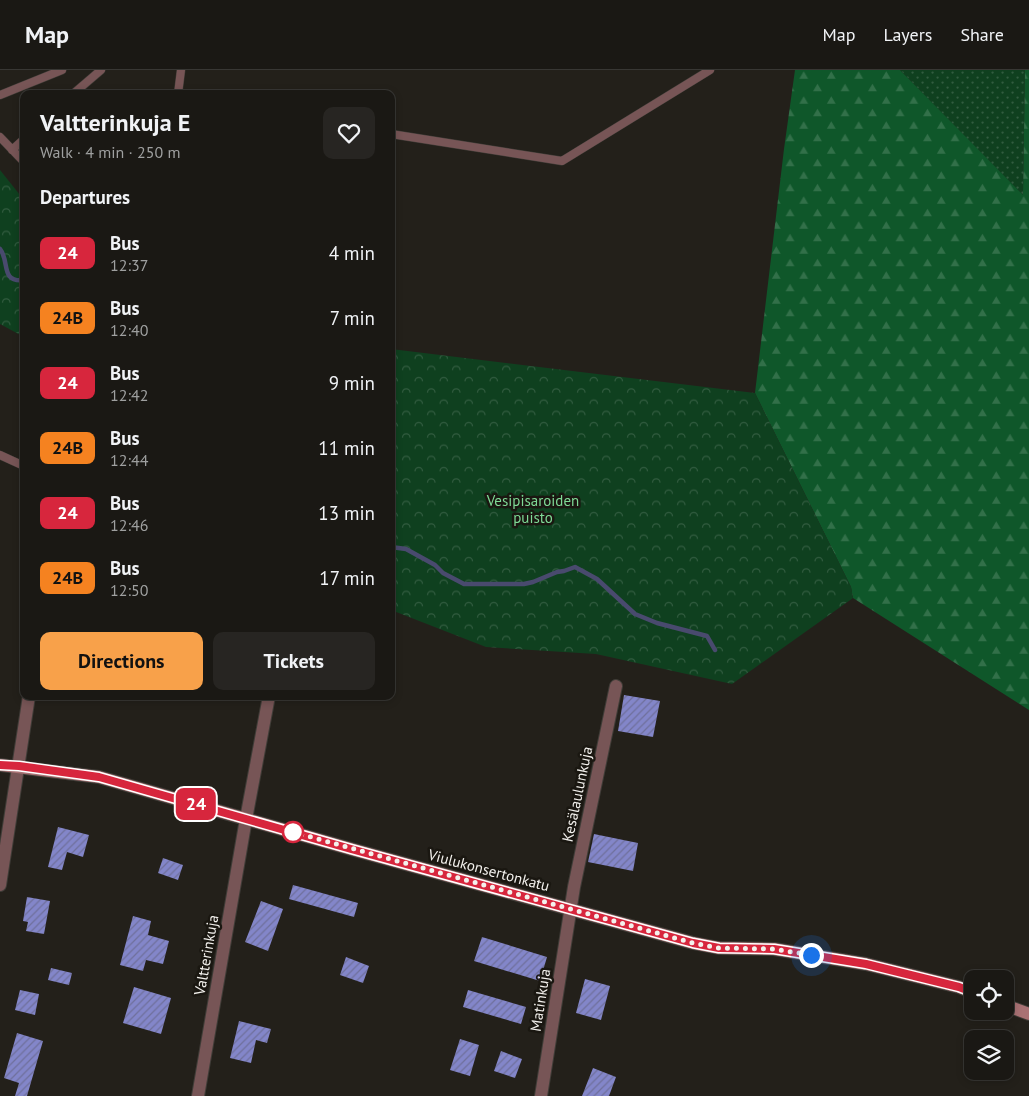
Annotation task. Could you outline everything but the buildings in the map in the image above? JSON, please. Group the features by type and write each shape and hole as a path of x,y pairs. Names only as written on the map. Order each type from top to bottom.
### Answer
{"street":[{"name":"Kesälaulunkuja","path":"570,908 616,686"},
{"path":"0,885 28,700"},
{"name":"Valtterinkuja","path":"198,1096 268,700"},
{"name":"Viulukonsertonkatu","path":"0,765 99,777 693,943 719,948 774,949 866,964 964,989"},
{"name":"Matinkuja","path":"542,1096 570,908"},
{"path":"1014,1008 1029,1014"}],"lane":[{"path":"0,95 62,70"},
{"path":"77,90 101,70"},
{"path":"178,90 181,70"},
{"path":"395,135 562,161 710,70"},
{"path":"0,138 20,158"},
{"path":"12,150 20,143"},
{"path":"0,455 20,464"}],"green space":[{"path":"795,70 900,70 1023,195 1025,70 1029,70 1029,710 853,598 851,587 755,393"},
{"path":"900,70 1025,70 1023,196"},
{"path":"0,170 20,195 20,335 0,324"},
{"name":"Vesipisaroiden puisto","path":"395,349 755,393 851,587 853,598 732,684 596,654 486,647 395,612"}],"waterway":[{"path":"0,249 5,259 8,275 16,280 20,280"},
{"path":"395,548 406,549 464,584 524,584 575,567 597,579 635,614 657,623 707,636 715,650"}],"bus line":[{"name":"24","path":"0,765 99,777 351,849 693,943 719,948 774,949 866,964 964,989"}],"route":[{"path":"293,832 693,943 719,948 774,949 811,955"}]}
